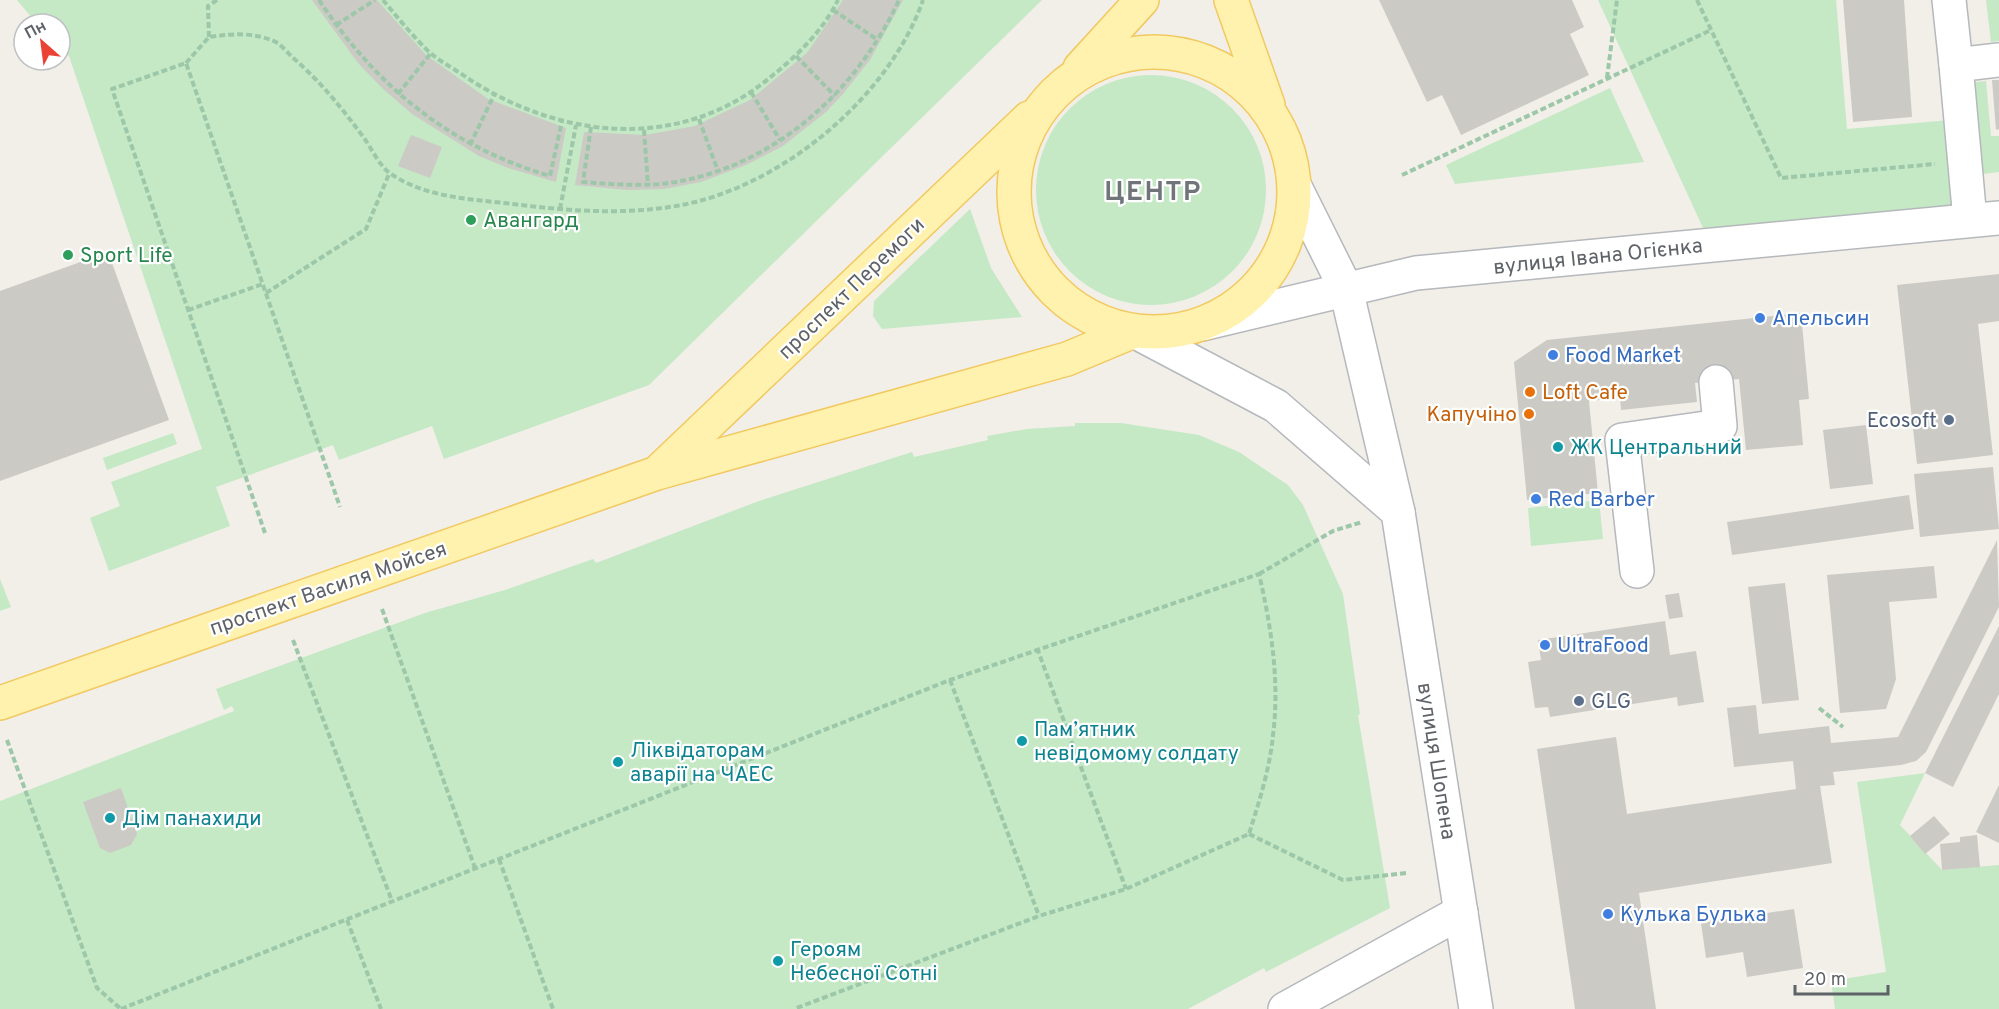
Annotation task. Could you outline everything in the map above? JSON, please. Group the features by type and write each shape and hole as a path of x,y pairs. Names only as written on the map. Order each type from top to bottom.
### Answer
{"main road":[{"path":"1142,0 1045,103 1023,141 1017,162 1013,195 1018,228 1030,258 1048,285 1073,307 1102,323 1134,331 1172,331 1202,324 1235,306 1258,286 1276,262 1288,234 1295,187 1289,150 1272,115 1231,0"},
{"path":"1068,80 1097,63 1128,53 1172,53 1194,57 1224,70 1251,89 1272,115"},
{"name":"проспект Перемоги","path":"657,473 1045,103"},
{"name":"проспект Василя Мойсея","path":"0,703 657,473 1067,359 1134,331"}],"street":[{"path":"1948,0 1965,161 1984,219"},
{"path":"1956,65 1999,60"},
{"name":"вулиця Шопена","path":"1295,187 1346,289 1398,512 1476,1009"},
{"name":"вулиця Івана Огієнка","path":"1202,324 1416,273 1984,219"},
{"path":"1134,331 1276,406 1398,512"},
{"path":"1637,571 1622,440 1720,426 1716,382"},
{"path":"1286,1009 1461,912"}],"path":[{"path":"217,0 208,6 208,36 186,63 112,89 265,533"},
{"path":"319,0 371,69 398,94 470,145 502,160 550,176 562,121"},
{"path":"336,25 375,0"},
{"path":"383,0 431,53 494,95 576,125 644,130 699,118 751,92 796,56 833,10 838,0"},
{"path":"591,127 583,182 648,184 718,171 780,140 810,119 835,96 878,40 899,0"},
{"path":"208,36 238,33 273,40 324,85 389,174 437,195 560,209 617,212 677,206 723,192 768,173 810,146 857,104 889,66 914,26 924,0"},
{"path":"1607,79 1617,0"},
{"path":"1697,0 1781,178 1965,161"},
{"path":"833,10 878,40"},
{"path":"1402,175 1711,30"},
{"path":"398,94 431,53"},
{"path":"796,56 835,96"},
{"path":"186,63 340,507"},
{"path":"751,92 780,140"},
{"path":"470,145 494,95"},
{"path":"699,118 718,171"},
{"path":"560,209 576,125"},
{"path":"644,130 648,184"},
{"path":"266,293 366,229 389,174"},
{"path":"188,310 263,284"},
{"path":"7,741 98,988 121,1009 950,680 1037,648 1259,574 1333,531"},
{"path":"1250,834 1274,735 1274,665 1268,616 1259,574"},
{"path":"382,609 475,868"},
{"path":"293,640 392,902"},
{"path":"1037,648 1126,889"},
{"path":"950,680 1039,916"},
{"path":"1819,708 1843,727"},
{"path":"1250,834 1343,880 1406,873"},
{"path":"794,1009 1039,916 1126,889 1250,834"},
{"path":"499,859 553,1009"},
{"path":"347,920 381,1009"}],"green space":[{"name":"Авангард","path":"17,0 1042,0 649,385 444,459 432,426 339,460 333,445 216,487 230,526 109,571 90,518 120,506 111,482 202,449 72,65 72,12 27,12"},
{"path":"1598,0 1836,0 1847,129 1950,120 1959,204 1704,230"},
{"path":"1986,0 1999,0 1999,41 1991,42"},
{"path":"1151,75 1173,77 1195,84 1215,94 1240,117 1247,126 1261,157 1266,190 1264,212 1257,234 1247,254 1224,279 1215,286 1184,300 1151,305 1129,303 1107,296 1087,286 1062,263 1055,254 1041,223 1036,190 1038,168 1045,146 1055,126 1078,101 1087,94 1118,80"},
{"path":"1986,81 1991,136 1999,136 1999,172 1974,175 1966,83"},
{"path":"1610,88 1644,162 1455,184 1446,165"},
{"path":"970,209 991,268 1022,317 882,329 873,316 874,301"},
{"path":"1075,423 1121,423 1199,435 1239,452 1288,485 1303,505 1343,594 1360,714 1358,715 1390,908 1266,972 1264,968 1188,1009 0,1009 0,801 234,711 232,706 224,710 216,689 425,613 505,590 593,559 596,563 759,501 912,452 914,457 988,440 987,436 1027,429 1075,426"},
{"path":"173,433 177,444 107,470 103,458"},
{"path":"1599,500 1603,539 1531,546 1528,508"},
{"path":"0,579 11,607 0,611"},
{"path":"1925,773 1900,825 1942,870 1999,865 1999,1009 1835,1009 1831,981 1886,972 1857,782"}],"building":[{"path":"312,0 377,0 426,55 488,99 566,128 556,182 508,168 479,156 412,114 358,63"},
{"path":"843,0 903,0 870,60 842,95 826,112 783,146 746,165 701,182 664,189 627,190 575,185 584,132 645,135 695,126 750,100 807,53"},
{"path":"1379,0 1572,0 1584,27 1570,34 1589,75 1461,135 1442,95 1427,102"},
{"path":"1843,0 1904,0 1912,117 1853,122"},
{"path":"1992,80 1999,80 1999,129 1996,130"},
{"path":"411,135 442,147 430,178 398,166"},
{"path":"108,252 169,420 0,481 0,291"},
{"path":"1999,274 1999,321 1978,324 1993,455 1917,464 1897,285"},
{"path":"1801,313 1809,399 1799,400 1803,445 1746,450 1739,379 1695,383 1697,402 1621,410 1620,398 1589,401 1598,493 1527,500 1514,362 1547,340"},
{"path":"1866,425 1873,484 1830,489 1823,430"},
{"path":"1993,467 1999,529 1920,537 1914,474"},
{"path":"1909,495 1914,529 1732,555 1727,522"},
{"path":"1997,540 1999,607 1926,752 1916,761 1901,765 1833,772 1835,785 1820,786 1832,863 1639,893 1656,1009 1575,1009 1537,749 1616,737 1627,814 1796,789 1793,761 1734,767 1727,708 1756,705 1759,734 1829,726 1831,743 1898,737"},
{"path":"1934,566 1937,598 1889,602 1896,679 1886,709 1840,713 1827,575"},
{"path":"1785,583 1799,700 1762,704 1748,587"},
{"path":"1679,593 1683,617 1669,619 1665,595"},
{"path":"1665,621 1670,655 1696,651 1704,702 1678,706 1677,697 1550,717 1548,707 1535,708 1528,662 1541,660 1538,640"},
{"path":"1999,626 1999,694 1953,787 1925,773"},
{"path":"1999,785 1999,843 1976,832"},
{"name":"Дім панахиди","path":"121,788 137,834 131,845 110,853 100,848 83,802"},
{"path":"1934,816 1950,834 1925,854 1910,836"},
{"path":"1977,835 1980,867 1942,870 1940,844 1960,842 1960,837"},
{"path":"1794,909 1803,968 1747,977 1743,952 1706,958 1701,923"}],"place":[{"name":"Авангард","path":"471,220"},
{"name":"Sport Life","path":"68,255"},
{"name":"Апельсин","path":"1760,318"},
{"name":"Food Market","path":"1553,355"},
{"name":"Loft Cafe","path":"1530,392"},
{"name":"Капучіно","path":"1529,414"},
{"name":"Ecosoft","path":"1949,420"},
{"name":"ЖК Центральний","path":"1558,447"},
{"name":"Red Barber","path":"1536,499"},
{"name":"UltraFood","path":"1545,645"},
{"name":"GLG","path":"1579,701"},
{"name":"Пам’ятник невідомому солдату","path":"1022,741"},
{"name":"Ліквідаторам аварії на ЧАЕС","path":"618,762"},
{"name":"Дім панахиди","path":"110,818"},
{"name":"Кулька Булька","path":"1608,914"},
{"name":"Героям Небесної Сотні","path":"778,961"}],"district":[{"name":"ЦЕНТР","path":"1153,191"}]}
